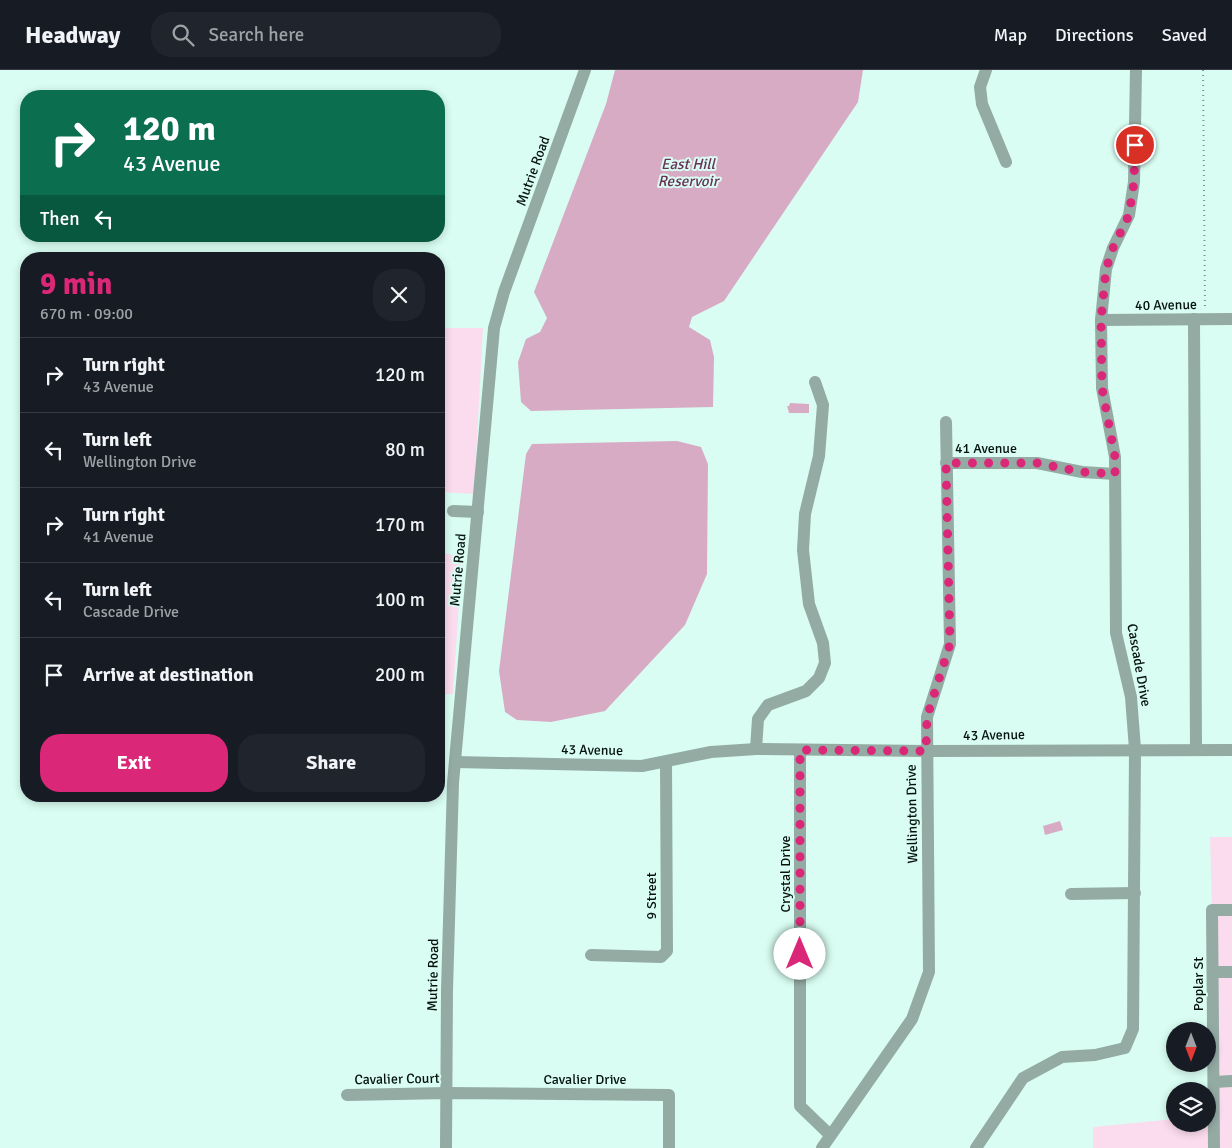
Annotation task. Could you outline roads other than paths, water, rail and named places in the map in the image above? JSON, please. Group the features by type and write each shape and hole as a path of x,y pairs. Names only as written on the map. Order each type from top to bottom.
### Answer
{"street":[{"name":"Mutrie Road","path":"446,1148 447,990 453,783 494,328 504,292 585,70"},
{"path":"986,70 980,86 982,104 1006,162"},
{"name":"Cascade Drive","path":"976,1148 1023,1078 1062,1057 1095,1055 1125,1048 1133,1029 1135,749 1131,697 1116,633 1115,457 1102,388 1101,320 1106,269 1113,248 1129,215 1134,182 1136,70"},
{"path":"1196,749 1200,319"},
{"name":"40 Avenue","path":"1101,320 1232,319"},
{"path":"756,749 758,719 763,712 768,706 806,691 819,678 825,663 823,643 809,604 803,550 805,514 819,456 822,405 815,382"},
{"name":"Wellington Drive","path":"822,1148 912,1019 928,972 927,717 950,644 946,422"},
{"name":"41 Avenue","path":"946,463 1037,463 1082,472 1115,474"},
{"path":"453,510 478,512"},
{"name":"43 Avenue","path":"456,762 642,766 711,752 756,749 926,751 1232,750"},
{"name":"Crystal Drive","path":"800,750 800,1106 830,1135"},
{"name":"9 Street","path":"591,955 661,957 667,951 666,762"},
{"path":"1071,894 1135,893"},
{"name":"Poplar St","path":"1214,1082 1212,910 1232,910"},
{"path":"1213,972 1232,972"},
{"path":"1216,1082 1232,1082"},
{"name":"Cavalier Court","path":"347,1095 447,1093"},
{"name":"Cavalier Drive","path":"447,1093 669,1095 669,1148"},
{"name":"Poplar St","path":"1214,1132 1214,1148"}],"water":[{"name":"East Hill Reservoir","path":"615,70 863,70 858,102 724,301 692,317 689,327 710,340 714,357 713,407 531,411 521,402 518,362 526,339 540,332 547,318 534,292 606,104"},
{"path":"790,403 809,404 809,413 789,413 787,406"},
{"path":"677,441 701,447 708,464 707,574 685,625 605,711 551,722 517,720 505,712 499,671 526,454 532,444"},
{"path":"1060,821 1063,830 1045,835 1043,826"}]}
